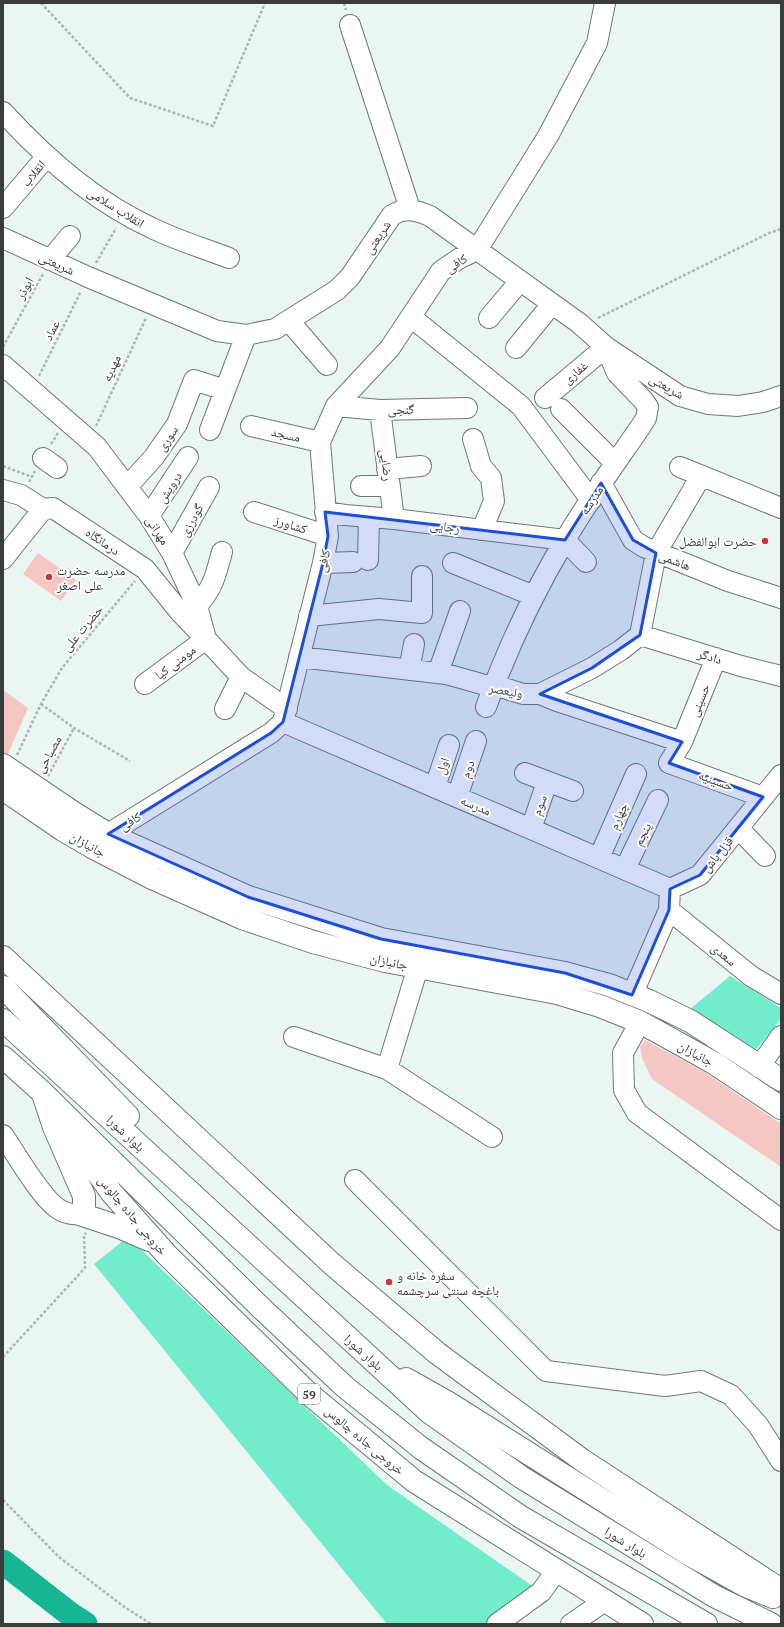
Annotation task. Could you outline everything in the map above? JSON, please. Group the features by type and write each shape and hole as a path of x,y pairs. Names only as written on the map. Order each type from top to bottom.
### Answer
{"main road":[{"name":"جانبازان","path":"5,775 40,790 74,813 100,840 152,878 242,918 313,942 386,961 557,993 600,1006 640,1022 714,1063 781,1108"},
{"name":"جانبازان","path":"5,775 63,830 100,840 248,897 381,939 565,973 609,985 690,1021 781,1080"},
{"path":"3,957 332,1264 437,1353 582,1460 781,1590"},
{"path":"3,987 146,1134 236,1235"},
{"name":"بلوار شورا","path":"3,1020 429,1412 521,1477 714,1596 771,1624"},
{"path":"3,1057 42,1092 268,1314 345,1386 421,1448 521,1517 706,1624"},
{"path":"42,1092 54,1127 84,1196 84,1206 89,1217 119,1227 156,1243"},
{"name":"خروجی جاده چالوس","path":"42,1092 111,1192 156,1243 308,1393 414,1481 642,1624"},
{"path":"376,1362 447,1402 690,1555 744,1585 781,1601"}],"street":[{"path":"477,250 548,136 594,49 597,43 606,3"},
{"path":"350,26 410,209"},
{"name":"انقلاب سلامی","path":"3,112 47,156 102,200 151,228 229,258"},
{"name":"انقلاب","path":"3,208 47,156"},
{"name":"شریعتی","path":"3,238 88,277 217,331 246,335 275,329 337,290 350,277 392,215 400,210 410,209 430,216 582,326 606,347 680,396 715,405 738,406 763,402 781,396"},
{"path":"50,260 70,236"},
{"name":"کافی","path":"100,840 271,733 285,715 323,563 328,536 320,442 336,406 390,348 442,271 460,258 477,250"},
{"path":"489,318 520,281"},
{"path":"516,348 552,304"},
{"path":"411,317 521,406 596,491"},
{"path":"289,321 327,365"},
{"path":"210,430 246,335"},
{"name":"مدرسه","path":"486,707 494,685 534,596 567,536 646,418 648,406 644,400 616,373 606,347"},
{"name":"غفاری","path":"606,347 553,403 616,463"},
{"name":"مهرانی","path":"3,365 97,447 149,516 172,553 197,606 206,639 241,677 285,715"},
{"name":"سوری","path":"127,487 154,457 177,424 194,380 225,390"},
{"name":"گنجی","path":"336,406 380,410 467,408"},
{"name":"رضایی","path":"380,410 394,519"},
{"name":"مسجد","path":"251,426 320,442"},
{"path":"473,438 481,466 491,478 494,502 482,530"},
{"name":"درویش","path":"149,516 188,457"},
{"path":"361,486 421,466"},
{"path":"680,467 781,508"},
{"path":"640,635 656,553 701,476"},
{"name":"گودرزی","path":"172,553 209,487"},
{"name":"هاشمی","path":"596,491 633,540 644,547 728,581 781,598"},
{"name":"درمانگاه","path":"12,492 42,509 53,508 145,569 180,612 206,639"},
{"path":"3,559 42,509"},
{"name":"کشاورز","path":"254,512 328,536"},
{"name":"رجایی","path":"325,512 345,516 394,519 482,530 567,536"},
{"path":"323,563 360,561 369,517"},
{"path":"567,536 586,554"},
{"path":"197,606 207,594 213,583 222,552"},
{"path":"453,563 534,596"},
{"path":"309,616 379,609 422,613 422,576"},
{"path":"442,679 460,611"},
{"name":"دادگر","path":"640,635 781,676"},
{"name":"ولیعصر","path":"299,656 409,670 442,679 494,685 523,694 540,694 592,668 640,635"},
{"name":"مومنی کیا","path":"145,684 206,639"},
{"path":"409,670 414,644"},
{"name":"حسینی","path":"669,763 682,742 716,658"},
{"path":"225,710 241,677"},
{"path":"540,694 682,742"},
{"name":"مدرسه","path":"285,715 457,797 670,889"},
{"name":"دوم","path":"457,797 476,741"},
{"name":"اول","path":"435,787 449,746"},
{"name":"حسینیه","path":"669,763 763,797"},
{"path":"525,773 573,791"},
{"name":"چهارم","path":"599,858 636,774"},
{"name":"قزل باش","path":"670,889 700,875 781,775"},
{"name":"سوم","path":"531,828 547,782"},
{"name":"پنجم","path":"625,869 658,800"},
{"path":"738,828 765,856"},
{"path":"632,995 669,910 670,889"},
{"name":"سعدی","path":"669,910 751,976 781,994"},
{"path":"387,1069 418,967"},
{"path":"640,1022 623,1052 624,1090 637,1113 781,1220"},
{"path":"759,1066 781,1036"},
{"path":"294,1038 387,1069 492,1137"},
{"path":"3,1135 42,1193 57,1208 72,1215 89,1217"},
{"path":"355,1180 546,1371 664,1386 700,1381 731,1395 758,1425 781,1461"},
{"path":"497,1624 541,1592 557,1570"},
{"path":"570,1624 605,1601"}],"path":[{"path":"41,3 130,98 213,126 265,3"},
{"name":"عماد","path":"32,390 88,277 125,213"},
{"path":"582,326 769,233 781,229"},
{"name":"ابوذر","path":"3,347 50,260"},
{"name":"مهدیه","path":"89,441 152,304"},
{"path":"3,466 32,477"},
{"name":"حضرت علی","path":"41,704 62,668 145,569"},
{"path":"41,704 74,728 130,761"},
{"name":"مصباحی","path":"5,775 41,704"},
{"name":"مصباحی","path":"40,790 74,728"},
{"path":"3,1357 86,1268 84,1235 94,1226 89,1217"},
{"path":"3,1500 59,1557 123,1606 151,1624"}],"highlighted area":[{"path":"601,483 633,540 656,553 640,635 592,668 540,694 682,742 669,763 763,797 700,875 670,889 669,910 632,995 565,973 381,939 248,897 108,834 271,733 283,722 323,563 328,536 325,512 565,540"}],"green space":[{"path":"730,976 781,1008 781,1019 754,1052 689,1010"},
{"path":"128,1237 387,1485 541,1592 486,1624 387,1624 94,1264"}],"building":[{"name":"مدرسه حضرت علی اصغر","path":"38,553 76,580 61,601 23,574"},
{"path":"3,690 28,708 8,754 3,753"},
{"path":"645,1040 703,1071 781,1124 781,1167 652,1079 642,1058 640,1046"}],"waterway":[{"path":"3,1562 71,1615 85,1624"}],"place":[{"name":"حضرت ابوالفضل","path":"765,541"},
{"name":"مدرسه حضرت علی اصغر","path":"49,577"},
{"name":"سفره خانه و باغچه سنتی سرچشمه","path":"389,1282"}]}
